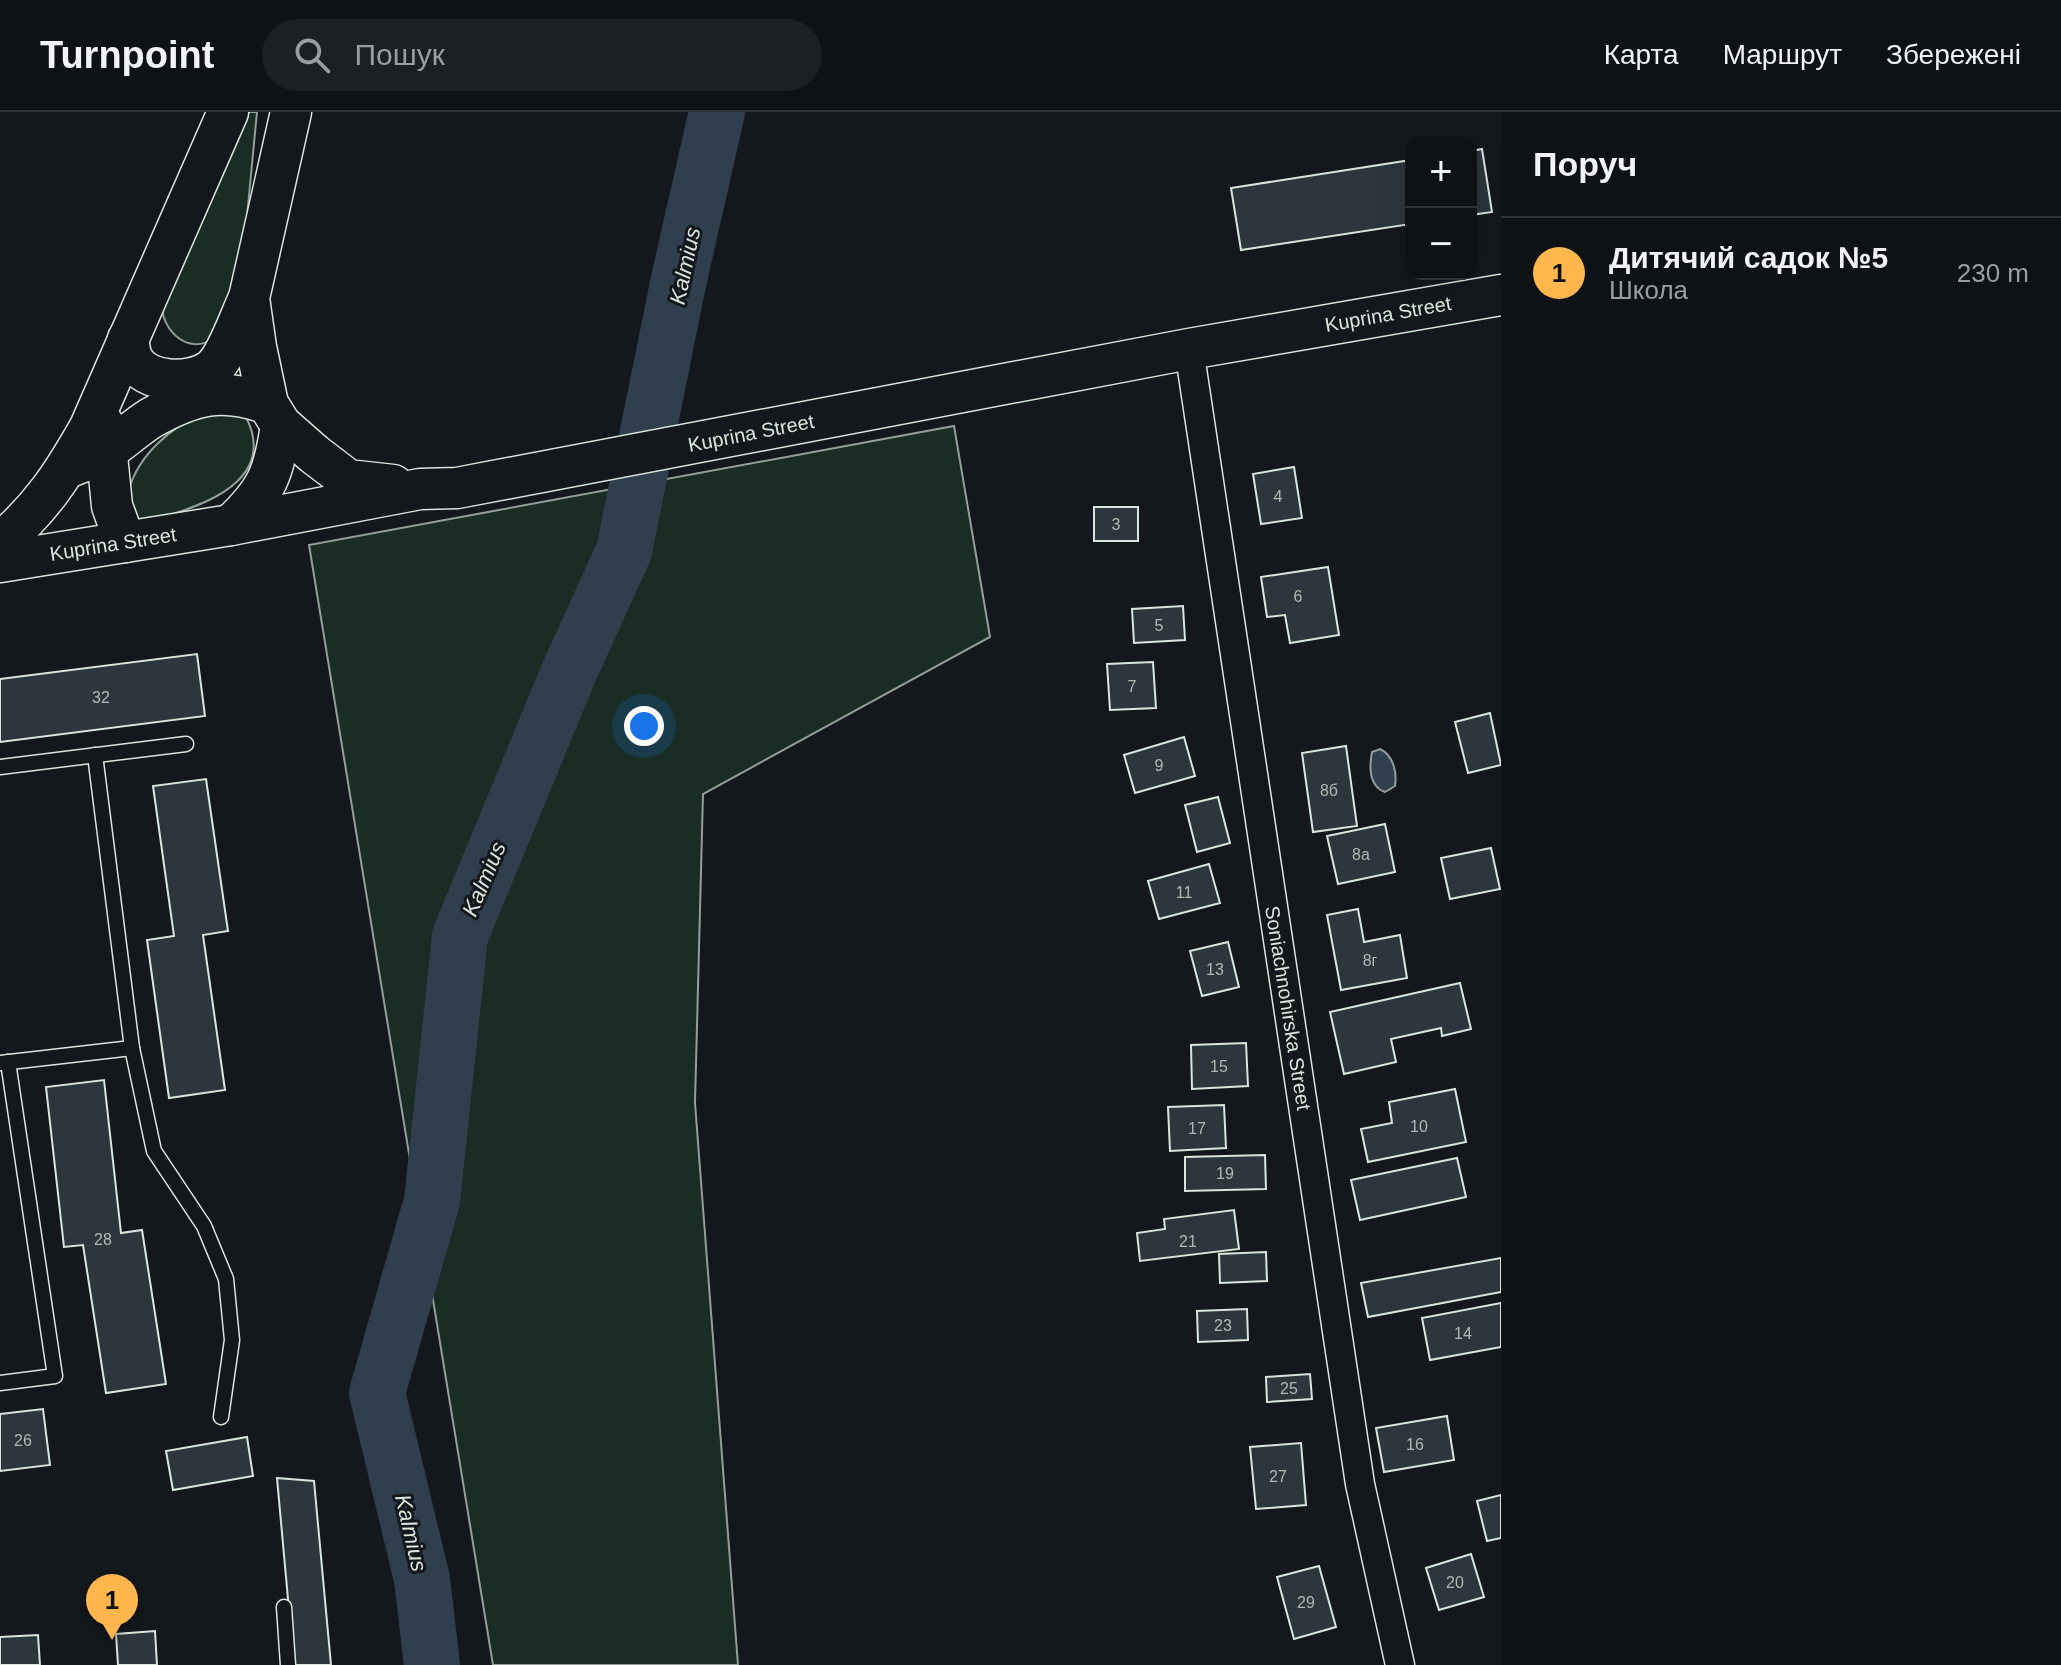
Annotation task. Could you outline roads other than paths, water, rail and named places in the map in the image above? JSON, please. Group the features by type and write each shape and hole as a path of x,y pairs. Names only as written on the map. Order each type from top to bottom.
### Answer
{"street":[{"path":"0,543 44,502 67,468 102,401 228,112"},
{"path":"128,339 132,357 143,371 160,377 187,379 211,370 221,358 249,298 291,112"},
{"name":"Kuprina Street","path":"0,562 231,525 839,417 1189,349 1501,295"},
{"path":"231,525 256,501 275,463 275,414 256,347 249,298"},
{"name":"Soniachnohirska Street","path":"1189,349 1360,1484 1400,1665"},
{"path":"67,468 106,451 151,419 194,399 219,393 242,394 275,414 348,480 439,488"},
{"path":"102,401 112,506 125,542"}],"lane":[{"path":"0,767 186,744"},
{"path":"95,755 132,1048 154,1151 204,1226 226,1279 232,1340 221,1417"},
{"path":"0,1383 55,1376 4,1062 132,1048"},
{"path":"284,1607 288,1665"}],"water":[{"path":"1380,749 1394,765 1395,786 1385,792 1373,781 1371,770 1372,752"}],"waterway":[{"name":"Kalmius","path":"432,1665 422,1579 377,1393 432,1201 460,936 569,672 624,551 679,279 717,112"}],"place":[{"name":"Дитячий садок №5","path":"112,1640"}]}
